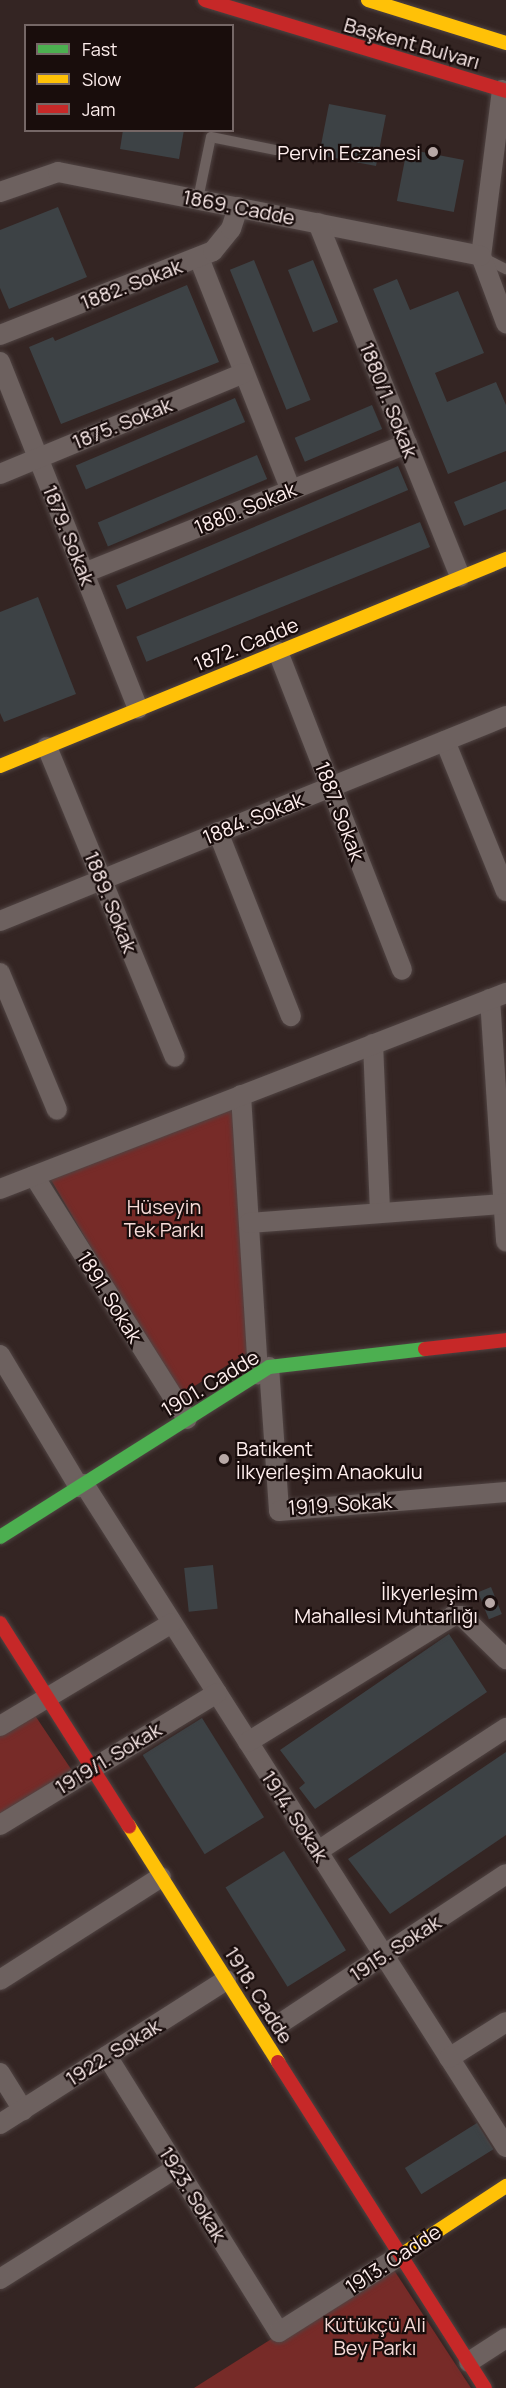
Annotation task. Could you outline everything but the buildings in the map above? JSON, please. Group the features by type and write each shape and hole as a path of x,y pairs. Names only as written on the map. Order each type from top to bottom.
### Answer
{"street":[{"name":"Başkent Bulvarı","path":"205,0 504,90"},
{"name":"Başkent Bulvarı","path":"368,0 506,43"},
{"path":"504,90 481,256 506,323"},
{"name":"1869. Cadde","path":"0,192 58,172 481,256"},
{"name":"1882. Sokak","path":"0,335 199,258 224,241 238,207"},
{"name":"1880/1. Sokak","path":"318,223 460,577"},
{"path":"199,258 291,490"},
{"name":"1879. Sokak","path":"0,362 138,710"},
{"name":"1875. Sokak","path":"0,474 244,373"},
{"name":"1880. Sokak","path":"84,573 407,444"},
{"name":"1872. Cadde","path":"0,766 506,559"},
{"name":"1887. Sokak","path":"278,652 402,970"},
{"name":"1884. Sokak","path":"0,921 506,716"},
{"path":"445,741 506,891"},
{"name":"1889. Sokak","path":"47,747 175,1058"},
{"path":"218,832 291,1016"},
{"path":"0,974 57,1110"},
{"path":"0,1189 498,996 506,1241"},
{"path":"373,1044 380,1213"},
{"path":"241,1095 249,1223 263,1370"},
{"name":"1891. Sokak","path":"34,1176 187,1419"},
{"path":"249,1223 504,1204"},
{"name":"1901. Cadde","path":"0,1538 263,1370 506,1340"},
{"name":"1914. Sokak","path":"2,1363 172,1623 506,2147"},
{"name":"1919. Sokak","path":"263,1370 279,1511 506,1491"},
{"path":"248,1742 458,1615 506,1659"},
{"name":"1918. Cadde","path":"0,1623 485,2388"},
{"path":"0,1726 172,1623"},
{"name":"1919/1. Sokak","path":"0,1826 91,1767 217,1693"},
{"path":"318,1851 506,1728"},
{"name":"1915. Sokak","path":"284,2021 506,1874"},
{"path":"0,1980 161,1877"},
{"name":"1922. Sokak","path":"0,2124 226,1980"},
{"path":"449,2058 506,2022"},
{"name":"1923. Sokak","path":"106,2056 279,2332"},
{"path":"0,2073 23,2109"},
{"path":"0,2279 176,2168"},
{"name":"1913. Cadde","path":"279,2332 506,2186"},
{"path":"469,2362 506,2338"}],"lane":[{"path":"198,199 211,137 275,150"},
{"path":"481,256 506,269"}],"green space":[{"name":"Hüseyin Tek Parkı","path":"237,1103 248,1352 179,1396 51,1180"},
{"path":"34,1714 73,1772 0,1818 0,1735"},
{"name":"Kütükçü Ali Bey Parkı","path":"390,2264 471,2388 194,2388"}],"traffic: fast":[{"path":"0,1537 269,1367 425,1349"}],"traffic: slow":[{"path":"368,0 506,43"},
{"path":"0,766 506,559"},
{"path":"129,1826 278,2062"},
{"path":"401,2255 506,2186"}],"traffic: jam":[{"path":"205,0 506,91"},
{"path":"425,1349 506,1340"},
{"path":"0,1623 129,1826"},
{"path":"278,2062 485,2388"}],"place":[{"name":"Pervin Eczanesi","path":"433,152"},
{"name":"Batıkent İlkyerleşim Anaokulu","path":"224,1459"},
{"name":"İlkyerleşim Mahallesi Muhtarlığı","path":"490,1603"}]}
